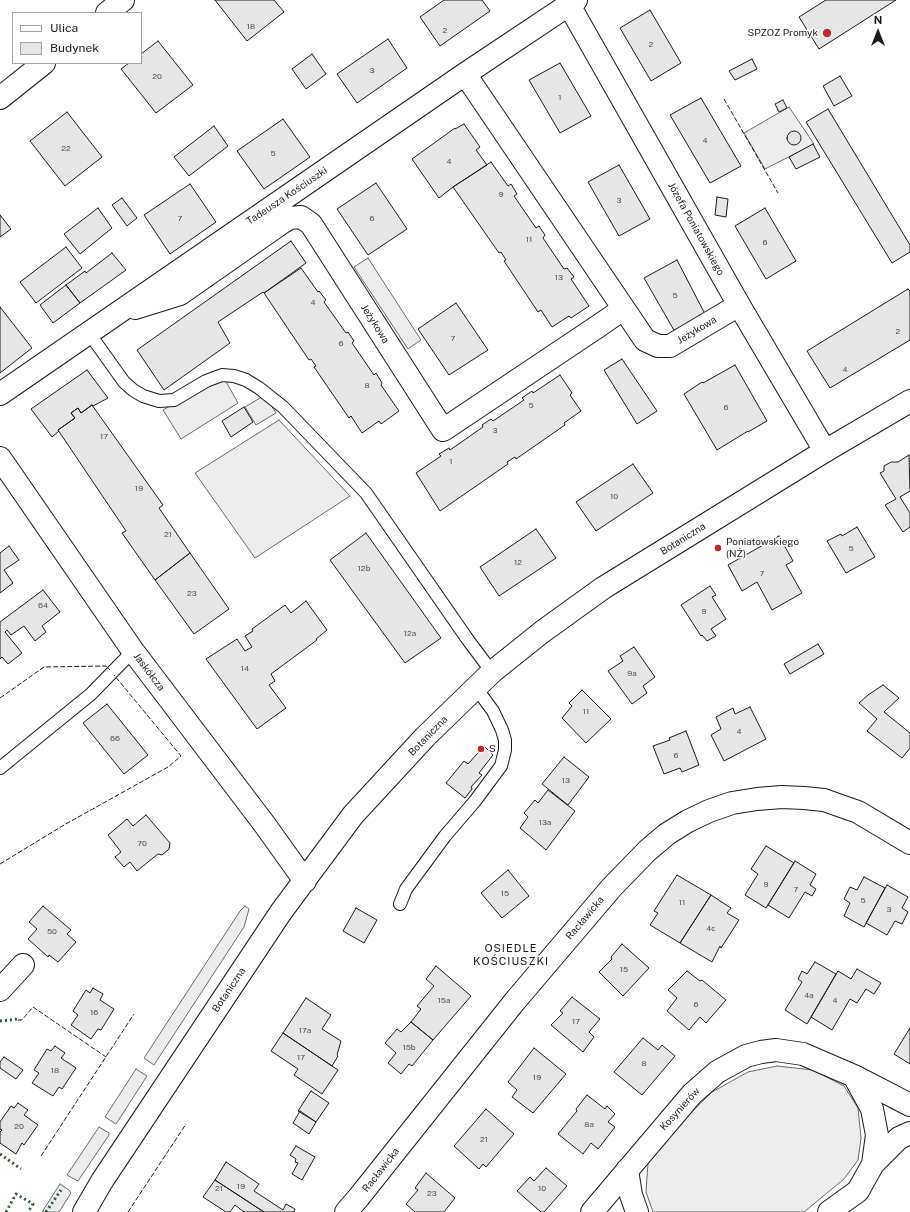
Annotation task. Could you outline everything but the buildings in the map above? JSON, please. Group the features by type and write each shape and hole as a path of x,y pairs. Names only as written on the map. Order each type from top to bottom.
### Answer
{"street":[{"path":"108,12 123,0"},
{"name":"Tadeusza Kościuszki","path":"0,394 465,74 573,3"},
{"name":"Józefa Poniatowskiego","path":"573,3 739,305 825,451"},
{"path":"0,98 43,64"},
{"name":"Jeżykowa","path":"465,74 644,340 658,346 670,346 739,305"},
{"name":"Jeżykowa","path":"115,314 180,294 282,222 290,218 301,217 311,224 443,430 600,326 623,309"},
{"name":"Botaniczna","path":"84,1212 106,1176 281,912 352,816 425,737 492,672 542,632 603,588 825,451 910,401"},
{"name":"Jaskółcza","path":"0,458 133,651 265,825 305,881"},
{"name":"Racławicka","path":"346,1212 360,1197 515,1001 612,887 647,851 667,834 688,821 709,811 732,803 782,797 824,800 842,806 858,812 910,843"},
{"path":"0,990 23,965"},
{"name":"Kosynierów","path":"592,1212 692,1094 717,1072 746,1056 776,1050 804,1054 854,1076 907,1104"},
{"path":"854,1076 872,1109 877,1135 874,1164"},
{"path":"829,1212 858,1191 874,1164 899,1138 910,1133"},
{"path":"627,1170 631,1195 637,1212"}],"lane":[{"path":"89,333 124,382 143,396 159,401 174,400 206,381 222,375 234,376 246,380 259,388 283,407 366,493 492,672"},
{"path":"0,768 91,694 133,651"},
{"path":"400,904 406,888 501,766 505,750 505,740 502,730 493,711 476,688"}],"shaded area":[{"path":"789,107 814,144 765,169 744,133"},
{"path":"368,258 421,340 408,349 354,267"},
{"path":"224,378 238,403 181,439 163,410 211,382"},
{"path":"265,395 276,413 256,425 245,407"},
{"path":"279,420 350,496 255,558 195,473"},
{"path":"245,906 249,909 244,927 154,1065 144,1058 240,911"},
{"path":"777,1066 813,1070 844,1086 858,1108 861,1138 858,1160 844,1179 804,1212 653,1212 646,1192 648,1163 678,1125 712,1092 748,1072"},
{"path":"136,1069 147,1076 116,1124 105,1117"},
{"path":"99,1127 109,1133 109,1135 78,1181 67,1175"},
{"path":"60,1184 71,1193 59,1212 42,1212"}],"hedge":[{"path":"0,1021 18,1020"},
{"path":"0,1154 21,1169"},
{"path":"46,1212 61,1190"},
{"path":"6,1212 16,1194 33,1204 28,1212"}],"fence":[{"path":"724,99 778,193"},
{"path":"0,698 44,667 106,666 110,670"},
{"path":"0,864 64,825 168,767 181,756 114,675"},
{"path":"18,1020 22,1020 33,1007 106,1057"},
{"path":"41,1156 134,1014"},
{"path":"128,1212 186,1124"}],"place":[{"name":"SPZOZ Promyk","path":"827,33"},
{"name":"Poniatowskiego (NŻ)","path":"718,548"},
{"name":"S","path":"481,749"}],"district":[{"name":"OSIEDLE KOŚCIUSZKI","path":"511,955"}]}
